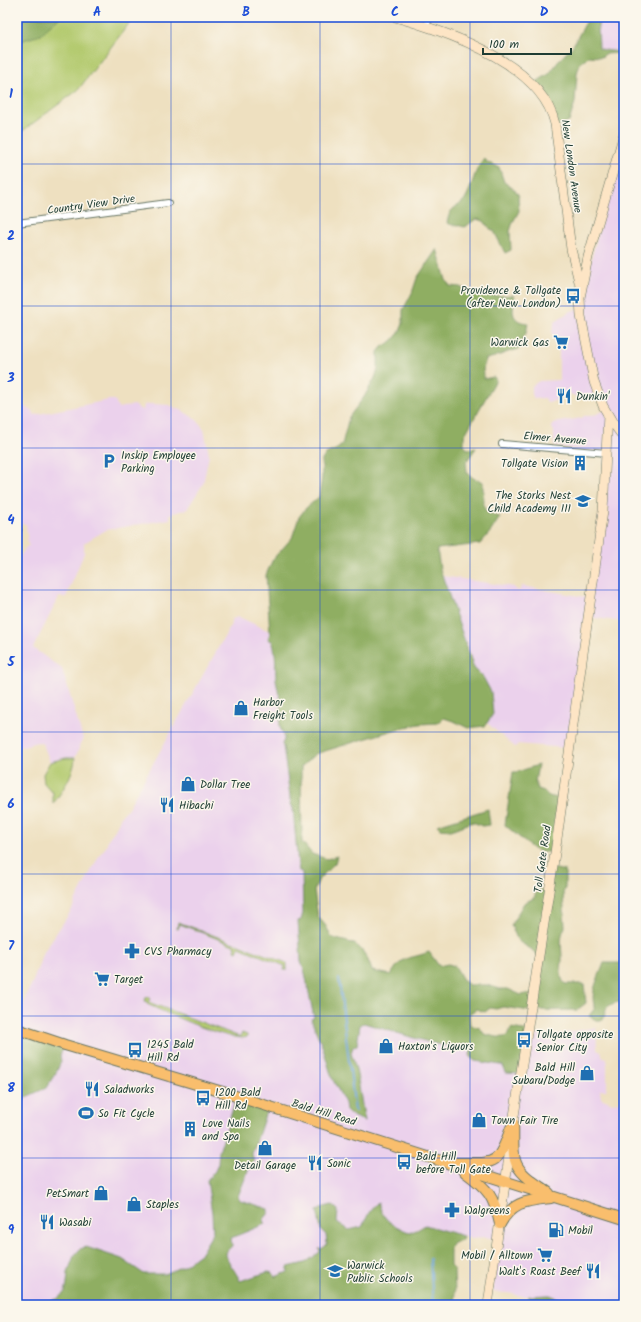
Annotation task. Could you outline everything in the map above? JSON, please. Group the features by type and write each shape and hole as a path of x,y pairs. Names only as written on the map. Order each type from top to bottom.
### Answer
{"main road":[{"name":"New London Avenue","path":"396,17 428,21 499,58 530,82 548,105 555,124 571,249 580,290"},
{"path":"624,134 588,256 580,290 581,316 594,382 603,406 624,438"},
{"name":"Toll Gate Road","path":"488,1305 500,1224 504,1182 553,868 601,524 607,453 608,415"},
{"name":"Bald Hill Road","path":"17,1029 58,1043 226,1093 624,1219"},
{"path":"446,1163 484,1163 496,1159 506,1144 513,1123"},
{"path":"513,1123 514,1156 518,1167 522,1173 555,1198"},
{"path":"458,1167 490,1194 495,1205 500,1224"},
{"path":"500,1224 504,1217 517,1205 526,1202 555,1198"}],"street":[{"name":"Country View Drive","path":"17,224 168,203"},
{"name":"Elmer Avenue","path":"502,444 607,453"}],"shaded area":[{"path":"601,17 624,17 624,53 605,51 599,48 598,26"},
{"path":"624,135 624,622 589,617 567,748 518,744 515,747 487,723 493,714 483,677 474,668 442,576 514,587 519,591 522,586 590,598 606,454 554,446 554,431 551,427 554,423 582,418 584,416 592,416 604,411 598,394 578,397 560,393 558,400 547,402 545,398 534,399 532,394 532,386 539,381 559,380 559,351 552,332 555,321 571,311 582,309 581,299"},
{"path":"115,400 118,408 134,405 143,411 144,405 151,404 169,405 181,410 196,419 204,429 209,455 203,484 187,509 170,514 170,519 106,530 84,543 84,553 66,597 59,597 33,648 62,669 83,739 75,758 66,758 50,762 43,744 37,742 17,748 17,562 26,547 30,545 28,545 26,524 17,524 17,409 25,407 32,411 34,415"},
{"path":"239,617 269,631 270,635 268,639 272,641 274,646 276,679 282,709 284,740 282,744 291,804 293,808 299,871 302,872 303,913 301,920 301,961 305,973 314,1018 311,1019 323,1048 332,1078 345,1103 346,1110 354,1117 365,1120 360,1102 355,1064 351,1053 353,1047 357,1045 360,1025 364,1023 436,1044 453,1046 470,1044 470,1057 475,1061 501,1065 503,1066 504,1071 529,1033 549,1036 596,1027 597,1050 601,1052 603,1057 607,1058 607,1087 606,1090 600,1090 601,1098 612,1103 624,1102 624,1305 590,1305 560,1299 550,1295 522,1296 493,1292 498,1240 486,1237 470,1238 425,1225 408,1232 391,1224 386,1219 378,1203 370,1211 362,1227 349,1230 337,1222 326,1235 327,1244 323,1248 378,1237 222,1302 286,1274 275,1277 268,1272 240,1281 226,1256 231,1238 264,1219 266,1208 240,1200 238,1196 250,1166 254,1161 252,1154 268,1106 237,1096 219,1152 218,1164 215,1171 207,1180 212,1213 213,1233 201,1253 185,1265 165,1274 144,1274 122,1259 68,1272 65,1292 57,1299 36,1304 17,1299 17,1102 22,1103 26,1097 46,1088 61,1061 61,1052 17,1029 19,1013 23,1009 27,992 32,984 43,953 71,911 100,854 106,847 108,839 115,830 121,816 128,808 230,627 232,619"}],"green space":[{"path":"17,17 134,17 78,90 17,135"},
{"path":"17,17 60,17 40,35 17,42"},
{"path":"589,17 601,17 598,26 599,48 622,53 605,54 602,57 589,56 580,63 577,73 575,102 569,122 556,126 542,92 536,82 549,74 561,58 572,47"},
{"path":"484,158 488,163 499,167 504,182 515,190 519,196 519,211 510,231 511,250 505,253 494,231 489,228 484,221 476,219 465,227 447,223 452,210 465,199 478,168"},
{"path":"437,249 446,280 450,286 460,287 477,296 513,295 515,299 513,308 514,316 519,321 528,323 526,333 519,349 486,359 483,369 484,379 494,377 496,380 464,436 464,444 467,449 476,448 466,462 467,472 473,478 483,482 483,502 485,509 490,514 500,517 480,544 437,549 440,569 474,668 483,677 491,692 493,714 485,726 468,728 444,718 438,723 419,724 397,729 315,754 301,767 302,842 312,854 327,859 337,856 335,863 319,879 314,891 318,917 326,926 331,937 352,943 362,951 372,971 391,975 395,968 403,961 429,952 439,966 448,964 455,966 463,980 469,985 487,985 500,989 508,989 521,995 533,993 539,957 531,949 518,941 511,925 524,903 534,898 538,888 547,893 552,868 565,871 565,888 563,893 565,927 561,939 561,975 565,984 584,984 586,1003 577,1010 531,1009 531,1011 503,1007 496,1009 490,1008 485,1012 476,1009 469,1014 470,1025 480,1028 484,1034 502,1037 508,1036 511,1028 528,1031 520,1074 506,1073 501,1065 475,1061 470,1057 471,1048 469,1044 453,1046 436,1044 364,1023 360,1025 357,1045 353,1047 351,1053 358,1078 365,1121 354,1117 346,1110 345,1103 332,1078 323,1048 311,1019 314,1018 305,973 301,961 298,921 301,920 303,913 302,872 299,871 298,865 293,808 291,804 282,744 284,734 280,728 281,704 276,679 275,650 272,641 268,639 270,633 266,575 273,559 292,538 299,517 306,508 319,497 322,478 322,460 326,454 342,445 349,417 364,397 375,378 378,369 378,352 382,347 392,341 399,333 403,324 403,310 412,293 417,278"},
{"path":"66,758 75,758 73,770 53,804 53,793 44,783 43,774 50,762"},
{"path":"538,765 535,782 538,789 544,791 549,796 561,798 554,852 541,852 533,849 505,825 513,772"},
{"path":"488,809 490,825 482,826 473,822 451,830 441,829 437,825"},
{"path":"178,922 287,963 287,970 284,970 285,966 239,947 237,951 235,950 236,946 180,924 177,929"},
{"path":"604,963 624,963 624,1001 614,1003 607,1007 603,1020 596,1020 589,1016 595,1008 593,1002 594,991"},
{"path":"147,996 150,999 148,1002 240,1037 242,1033 247,1035 247,1037 239,1038 227,1036 182,1020 147,1004 145,1000"},
{"path":"17,1029 68,1046 61,1052 61,1061 57,1071 46,1088 26,1097 22,1103 17,1102"},
{"path":"237,1096 268,1106 252,1154 254,1161 250,1166 238,1196 240,1200 269,1209 269,1213 264,1219 265,1224 231,1238 232,1246 226,1253 227,1259 240,1281 268,1272 273,1273 275,1277 288,1272 288,1267 305,1263 320,1252 319,1249 323,1248 327,1244 326,1235 321,1230 317,1211 321,1208 332,1205 338,1210 337,1222 349,1230 362,1227 370,1211 378,1202 386,1219 406,1231 412,1232 425,1225 463,1236 462,1240 453,1242 450,1248 450,1266 454,1270 454,1303 449,1305 44,1305 46,1302 57,1299 65,1292 68,1272 74,1256 80,1249 86,1247 122,1259 144,1274 165,1274 185,1265 201,1253 213,1233 212,1213 207,1180 215,1171 218,1164 219,1152"},
{"path":"550,1295 560,1299 590,1305 532,1305 532,1301 529,1298 529,1296"}],"waterway":[{"path":"339,979 355,1111"},
{"path":"430,1259 433,1305"}],"place":[{"name":"Providence & Tollgate (after New London)","path":"573,296"},
{"name":"Warwick Gas","path":"561,342"},
{"name":"Dunkin'","path":"564,396"},
{"name":"Inskip Employee Parking","path":"109,461"},
{"name":"Tollgate Vision","path":"580,463"},
{"name":"The Storks Nest Child Academy III","path":"583,501"},
{"name":"Harbor Freight Tools","path":"241,708"},
{"name":"Dollar Tree","path":"188,784"},
{"name":"Hibachi","path":"167,805"},
{"name":"CVS Pharmacy","path":"132,951"},
{"name":"Target","path":"102,979"},
{"name":"Tollgate opposite Senior City","path":"524,1040"},
{"name":"Haxton's Liquors","path":"386,1046"},
{"name":"1245 Bald Hill Rd","path":"135,1050"},
{"name":"Bald Hill Subaru/Dodge","path":"587,1073"},
{"name":"Saladworks","path":"92,1089"},
{"name":"1200 Bald Hill Rd","path":"203,1098"},
{"name":"So Fit Cycle","path":"86,1113"},
{"name":"Town Fair Tire","path":"479,1120"},
{"name":"Love Nails and Spa","path":"190,1129"},
{"name":"Detail Garage","path":"265,1148"},
{"name":"Bald Hill before Toll Gate","path":"404,1162"},
{"name":"Sonic","path":"315,1163"},
{"name":"PetSmart","path":"101,1193"},
{"name":"Staples","path":"134,1204"},
{"name":"Walgreens","path":"452,1210"},
{"name":"Wasabi","path":"47,1222"},
{"name":"Mobil","path":"556,1230"},
{"name":"Mobil / Alltown","path":"545,1255"},
{"name":"Warwick Public Schools","path":"335,1271"},
{"name":"Walt's Roast Beef","path":"593,1271"}]}
